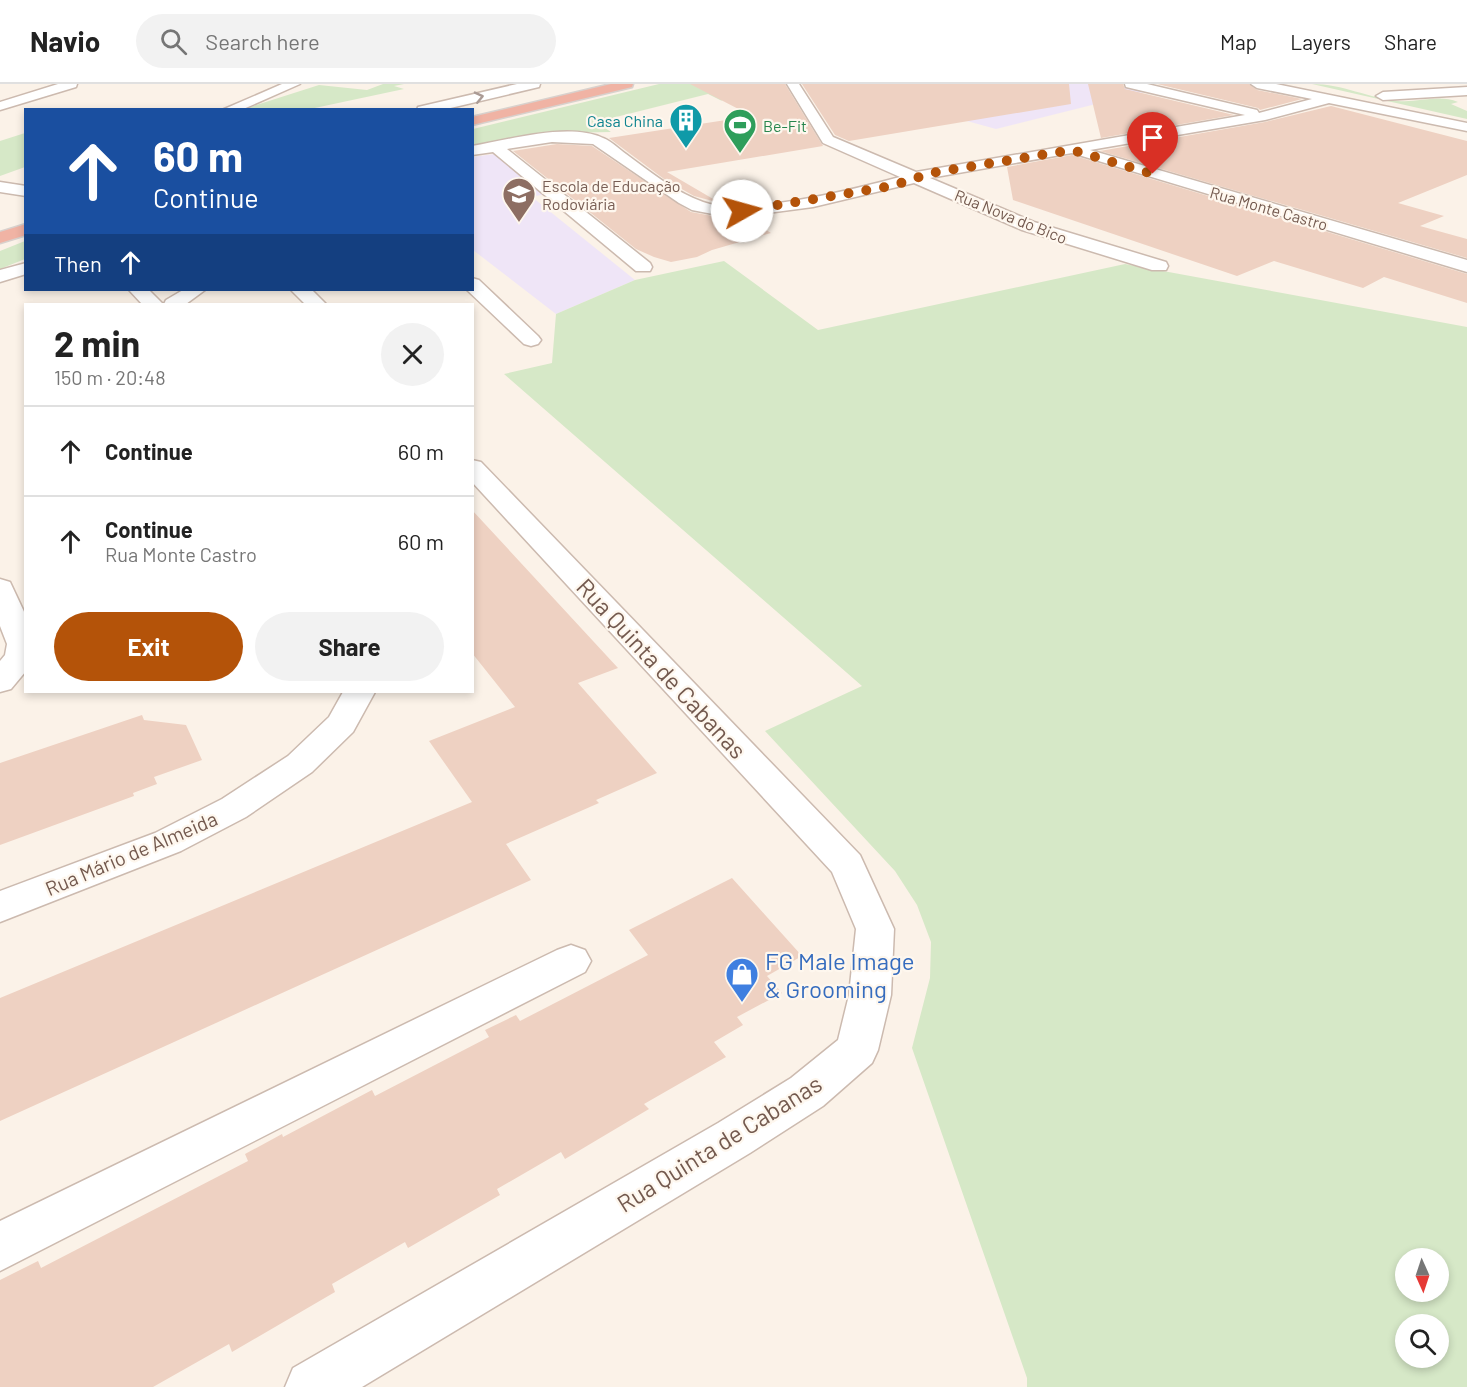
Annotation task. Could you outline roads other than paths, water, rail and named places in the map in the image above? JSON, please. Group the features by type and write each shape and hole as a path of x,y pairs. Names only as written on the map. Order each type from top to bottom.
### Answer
{"highway":[{"path":"474,111 590,84"},
{"path":"474,121 627,84"},
{"path":"0,221 24,215"},
{"path":"0,236 24,230"}],"street":[{"path":"0,106 71,84"},
{"path":"233,108 294,84"},
{"path":"432,108 534,84"},
{"name":"Rua Nova do Bico","path":"793,84 828,140 1028,226 1159,266"},
{"path":"1131,84 1265,116"},
{"path":"1257,84 1467,127"},
{"path":"1283,84 1332,98"},
{"path":"1383,96 1467,91"},
{"path":"474,151 568,137 588,138 598,141 698,206 730,212 755,211 892,186 931,173 1265,116 1332,98"},
{"path":"496,147 643,267"},
{"name":"Rua Monte Castro","path":"1072,150 1467,266"},
{"path":"0,187 24,191"},
{"path":"0,276 24,269"},
{"path":"474,286 531,340"},
{"path":"140,291 152,303"},
{"path":"175,303 193,291"},
{"path":"302,291 315,303"},
{"name":"Rua Quinta de Cabanas","path":"312,1387 734,1138 807,1092 857,1050 870,995 876,929 847,865 474,469"},
{"path":"0,588 22,644 20,657 0,682"},
{"name":"Rua Mário de Almeida","path":"0,907 168,842 234,808 300,764 341,724 358,693"},
{"path":"0,1247 571,961"}],"place":[{"name":"Casa China","path":"686,149"},
{"name":"Be-Fit","path":"740,154"},
{"name":"Escola de Educação Rodoviária","path":"519,223"},
{"name":"FG Male Image & Grooming","path":"742,1003"}]}
